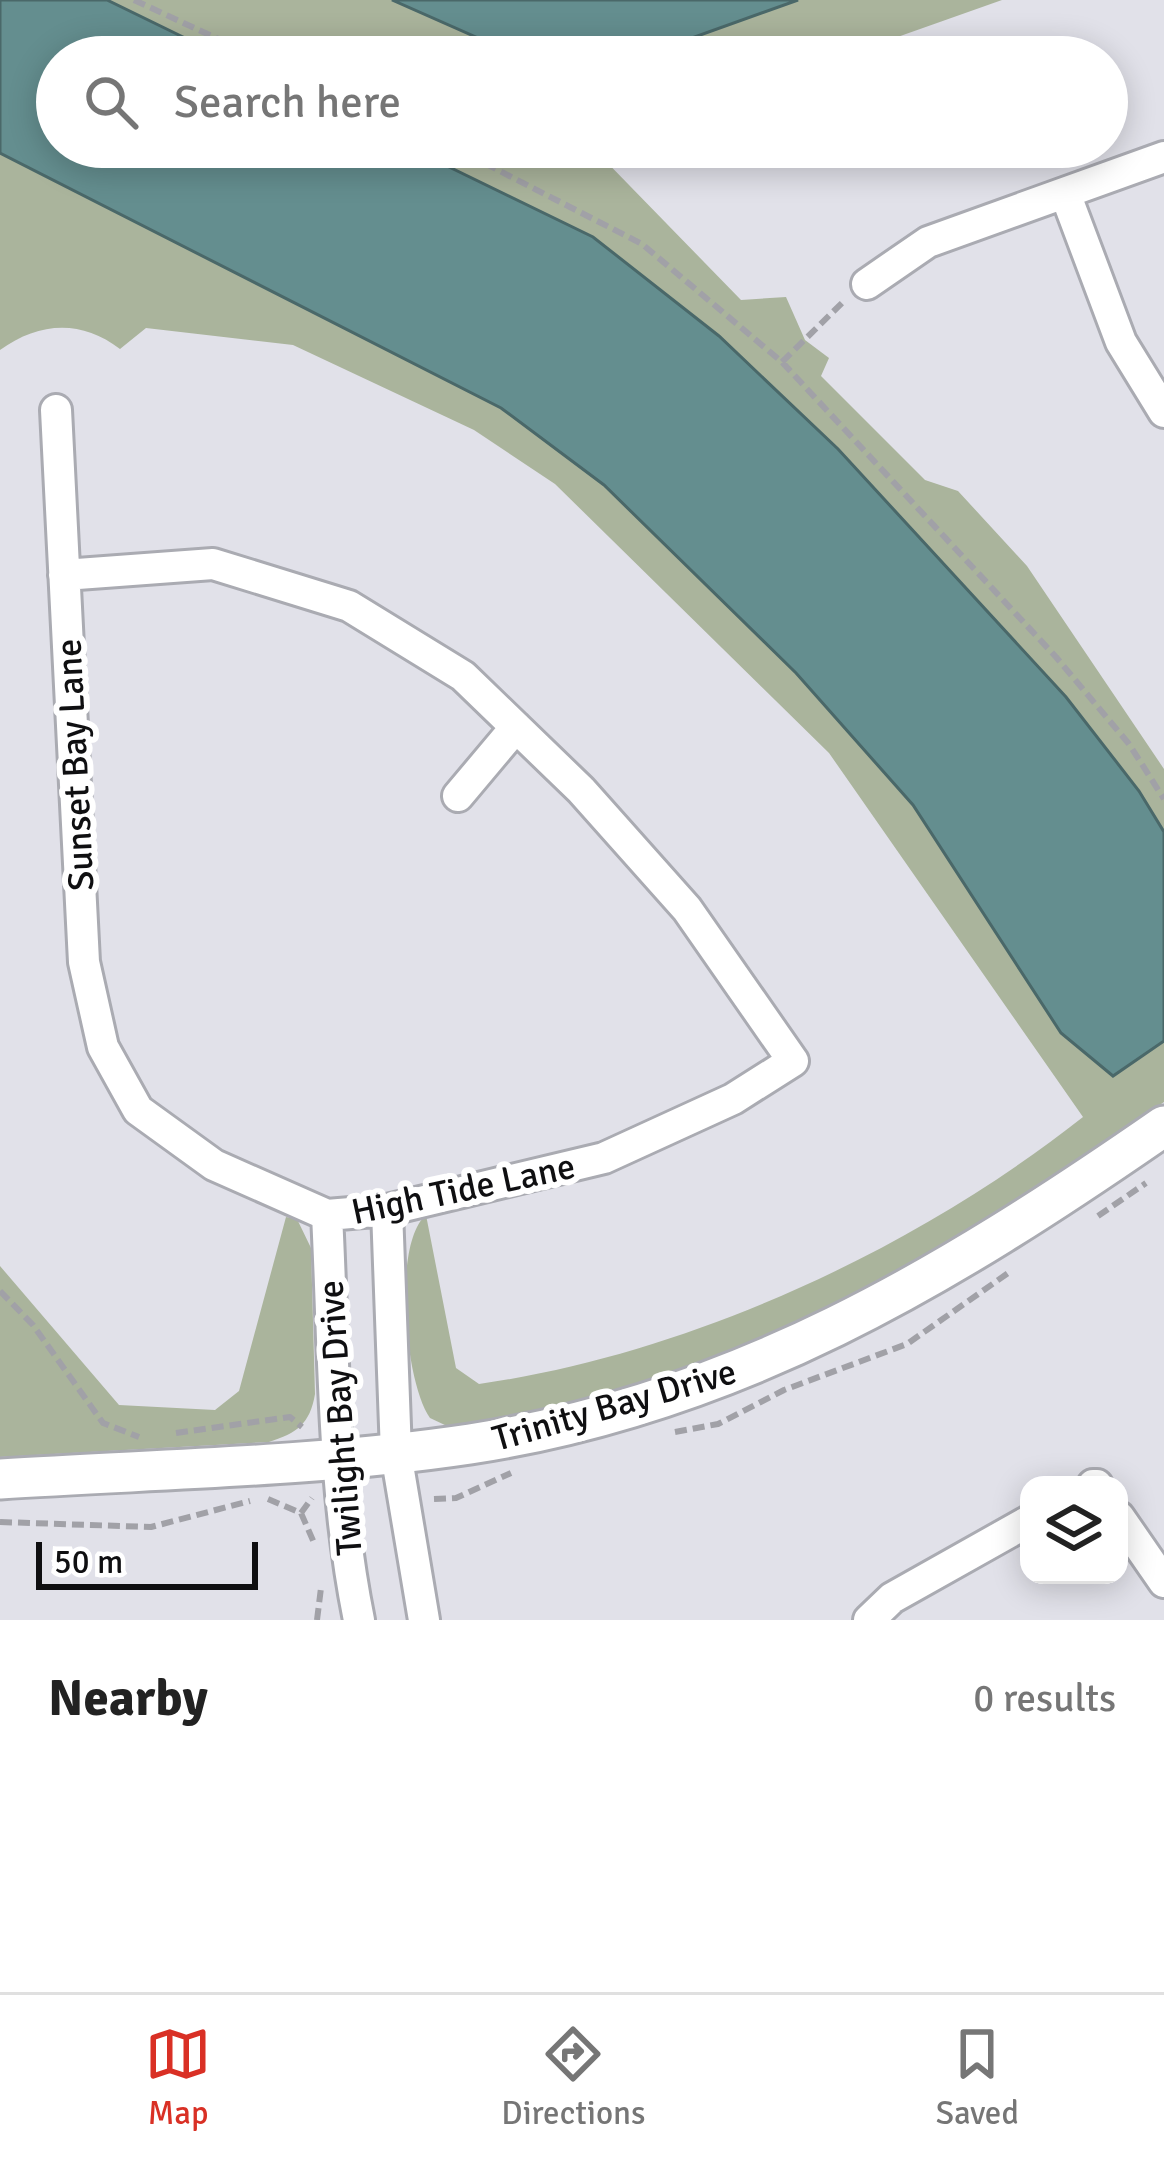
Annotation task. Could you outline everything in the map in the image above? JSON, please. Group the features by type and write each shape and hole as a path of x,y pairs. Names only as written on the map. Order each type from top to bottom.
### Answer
{"street":[{"path":"867,284 928,242 1164,157"},
{"path":"1065,193 1121,342 1164,412"},
{"name":"Sunset Bay Lane","path":"56,410 84,962 104,1047 138,1110"},
{"path":"64,575 213,564 349,606 464,676 516,727 458,796"},
{"name":"High Tide Lane","path":"138,1110 214,1165 327,1215 387,1210 604,1158 733,1100 793,1061 687,909 516,727"},
{"name":"Trinity Bay Drive","path":"0,1478 396,1453 475,1443 602,1414 795,1348 906,1294 987,1246 1164,1126"},
{"name":"Twilight Bay Drive","path":"387,1210 396,1453 424,1620"},
{"name":"Twilight Bay Drive","path":"327,1215 339,1458 349,1571 359,1620"},
{"path":"869,1620 892,1598 1020,1526"},
{"path":"1128,1530 1164,1582"}],"path":[{"path":"134,0 212,36"},
{"path":"494,168 642,244 782,362 1056,657 1129,744 1164,799"},
{"path":"782,362 820,320 867,284"},
{"path":"0,1291 33,1325 103,1424 140,1438"},
{"path":"162,1435 290,1417 339,1458"},
{"path":"0,1522 151,1527 263,1497 301,1513 318,1561"},
{"path":"317,1620 321,1581"}],"shaded area":[{"path":"0,0 1002,0 900,36 36,36 36,168 612,168 741,300 786,297 805,340 829,358 821,376 925,480 958,491 1027,566 1164,769 1164,1102 934,1251 750,1347 578,1401 447,1426 430,1418 414,1376 406,1314 409,1254 415,1231 426,1215 456,1368 479,1384 639,1348 798,1289 948,1210 1083,1117 829,753 555,484 474,430 293,345 146,328 120,349 90,333 60,328 30,334 0,350"},
{"path":"0,0 107,0 181,36 36,36 36,168 451,168 593,237 719,336 838,449 1066,697 1139,791 1164,832 1164,1041 1113,1076 1061,1033 913,805 796,673 604,485 501,408 0,153"},
{"path":"392,0 798,0 698,36 473,36"},
{"path":"286,1217 297,1219 311,1248 315,1394 301,1426 269,1442 0,1457 0,1266 119,1405 215,1410 239,1391"}]}
